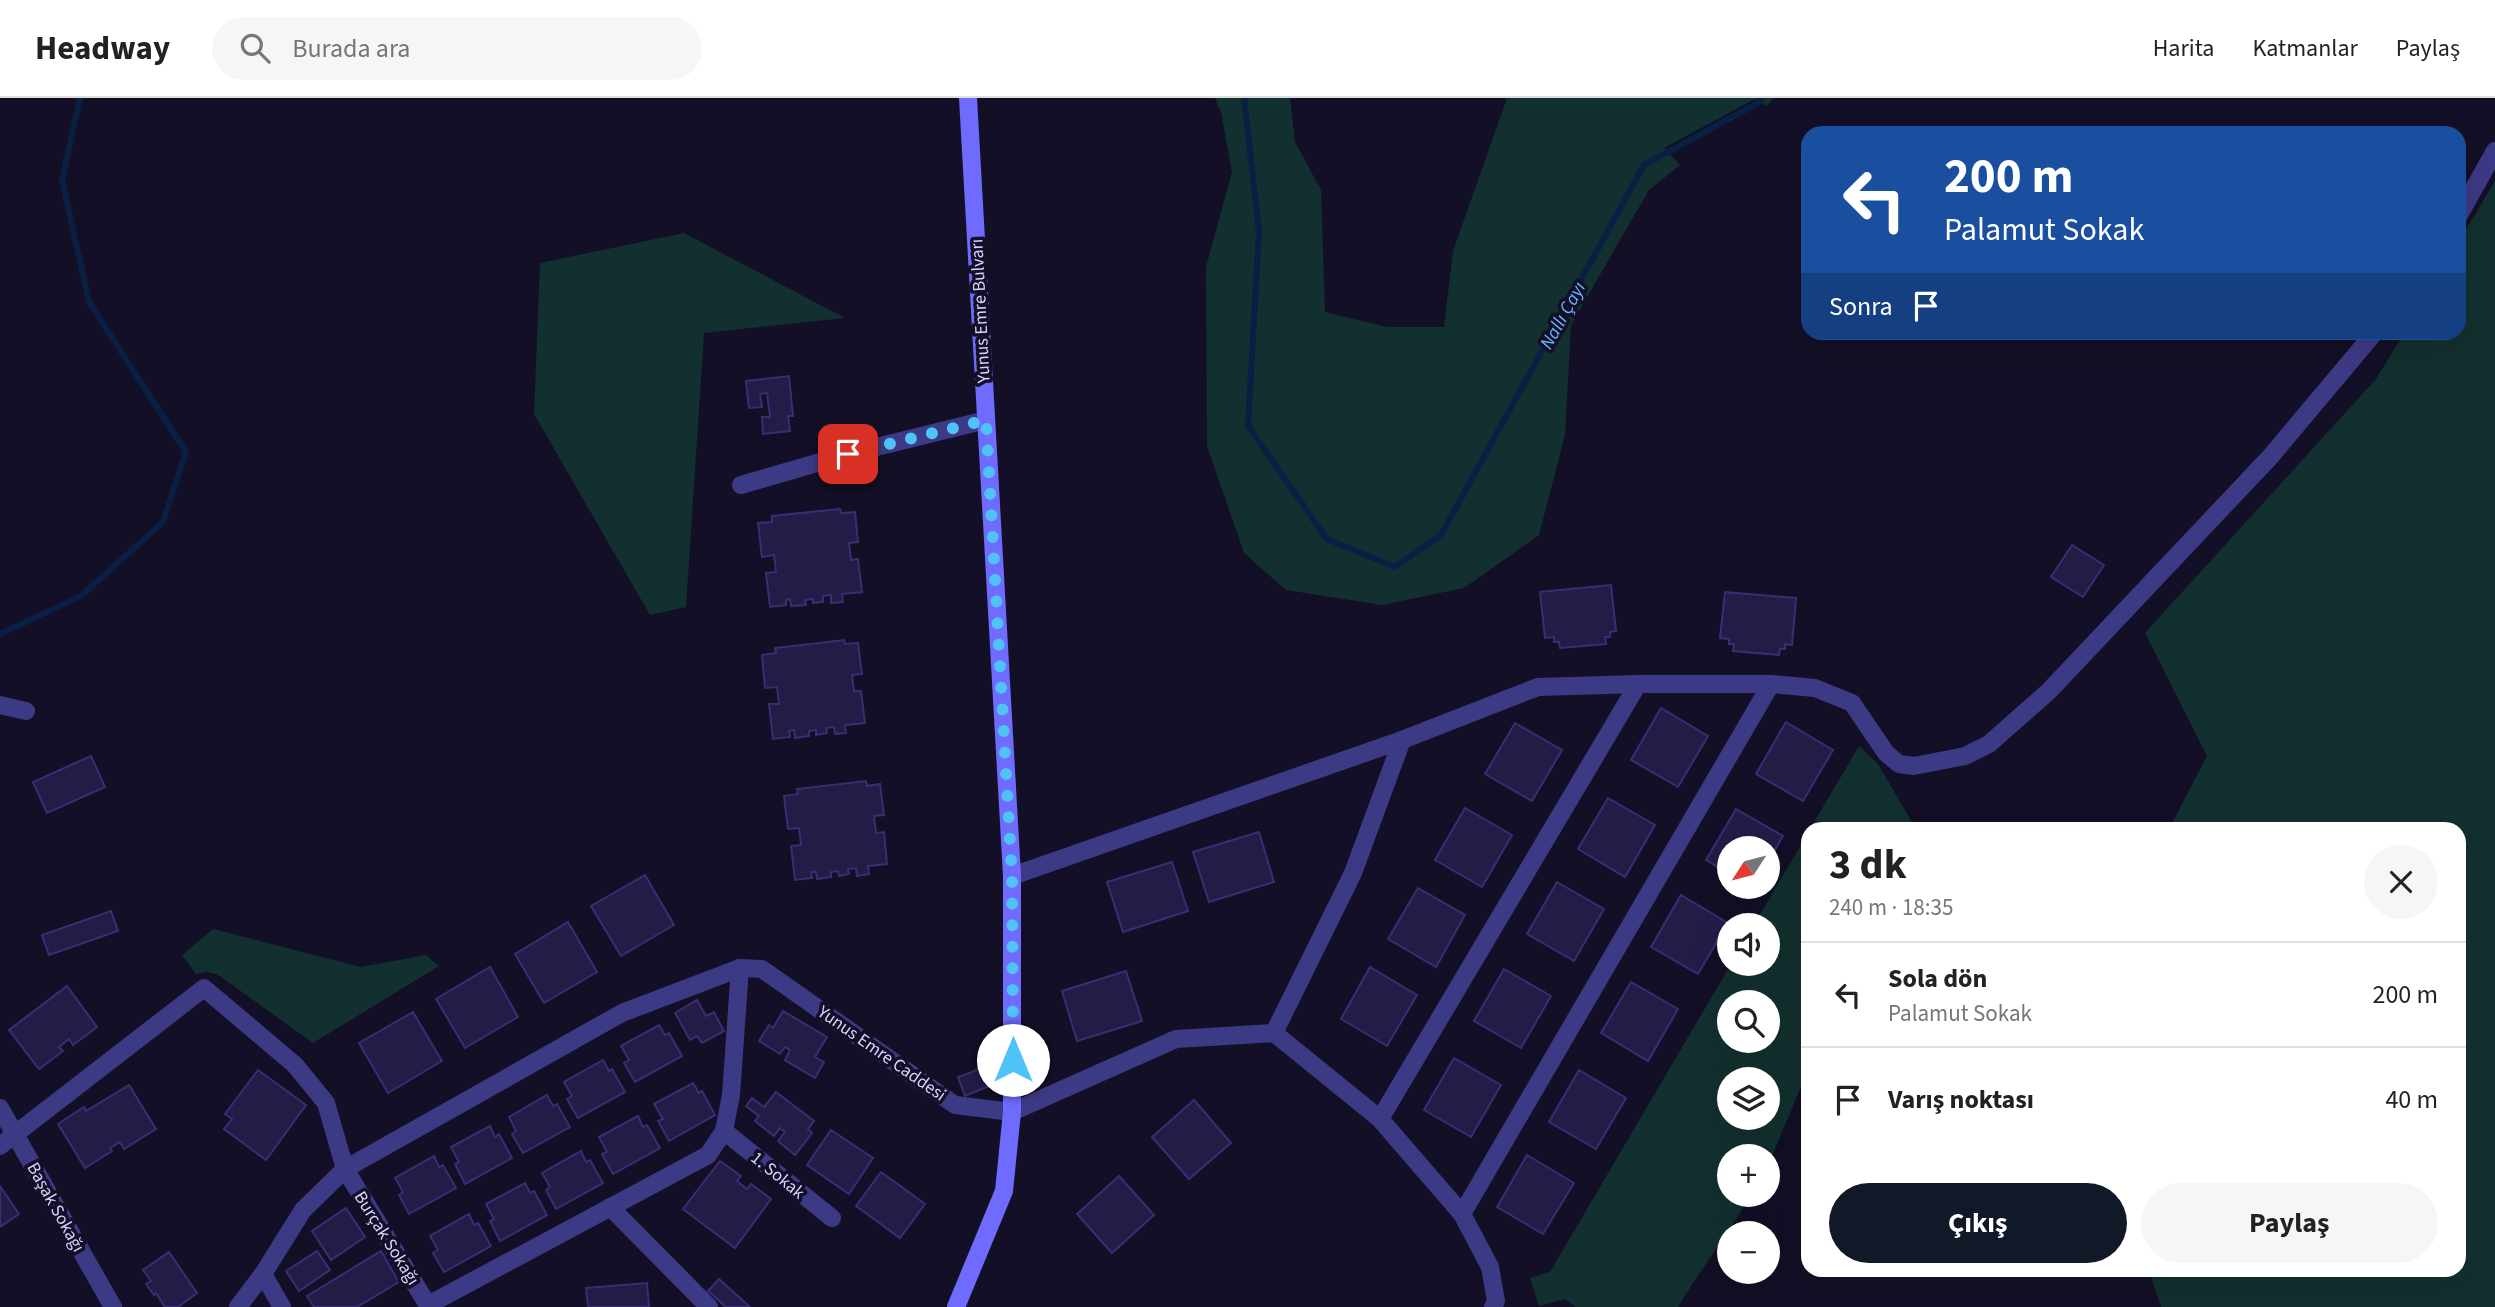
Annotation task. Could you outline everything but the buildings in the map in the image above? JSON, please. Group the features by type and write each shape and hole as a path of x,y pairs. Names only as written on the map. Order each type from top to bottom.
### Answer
{"street":[{"name":"Yunus Emre Bulvarı","path":"956,1307 1004,1191 1013,1112 1012,877 968,98"},
{"path":"2466,203 2495,151"},
{"path":"1012,877 1402,740 1538,687 1771,684 1815,688 1852,704 1886,753 1899,764 1914,766 1965,757 1989,744 2049,691 2262,466 2368,340"},
{"path":"741,485 848,454 986,420"},
{"path":"1380,1119 1638,684"},
{"path":"1462,1214 1771,684"},
{"path":"0,705 26,711"},
{"path":"1275,1033 1353,873 1402,740"},
{"path":"237,1307 263,1274 303,1210 345,1170 622,1013 740,968 731,1094 724,1131 708,1155 429,1306"},
{"name":"Yunus Emre Caddesi","path":"740,968 762,969 955,1105 1013,1112"},
{"name":"Burçak Sokağı","path":"15,1134 204,988 295,1065 326,1103 345,1170 429,1306"},
{"path":"1013,1112 1176,1039 1275,1033 1380,1119 1462,1214 1490,1267 1496,1301 1493,1307"},
{"name":"Başak Sokağı","path":"0,1108 113,1307"},
{"name":"1. Sokak","path":"724,1131 832,1218"},
{"path":"0,1146 15,1134"},
{"path":"610,1207 709,1307"},
{"path":"263,1274 282,1307"}],"green space":[{"path":"1215,98 1290,98 1295,142 1321,190 1325,312 1387,327 1444,327 1453,251 1507,98 1773,98 1767,106 1755,99 1664,148 1680,165 1649,190 1571,325 1565,435 1539,535 1464,588 1382,605 1286,590 1244,553 1207,446 1206,267 1232,172 1221,112"},
{"path":"2495,181 2495,1307 2161,1307 2151,1277 2466,1277 2466,822 2173,822 2207,756 2145,633 2376,379 2400,340 2466,340 2466,229"},
{"path":"684,233 845,318 704,333 686,607 650,615 534,414 540,263"},
{"path":"1859,746 1878,764 1912,822 1814,822"},
{"path":"1801,845 1801,1087 1777,1144 1717,1144 1717,1207 1744,1207 1735,1221 1717,1221 1717,1248 1678,1307 1576,1307 1565,1299 1539,1306 1530,1278 1550,1272 1724,976 1780,976 1780,913 1761,913 1768,900 1780,900 1780,880"},
{"path":"213,929 361,967 426,955 439,966 313,1043 217,974 196,974 182,955"}],"waterway":[{"path":"0,634 81,596 163,522 186,452 89,302 62,180 80,98"},
{"name":"Nallı Çayı","path":"1244,98 1259,231 1248,426 1327,539 1395,567 1441,535 1644,165 1760,102 1761,98"}],"route":[{"path":"848,454 986,420 1012,877 1013,1060"}]}
